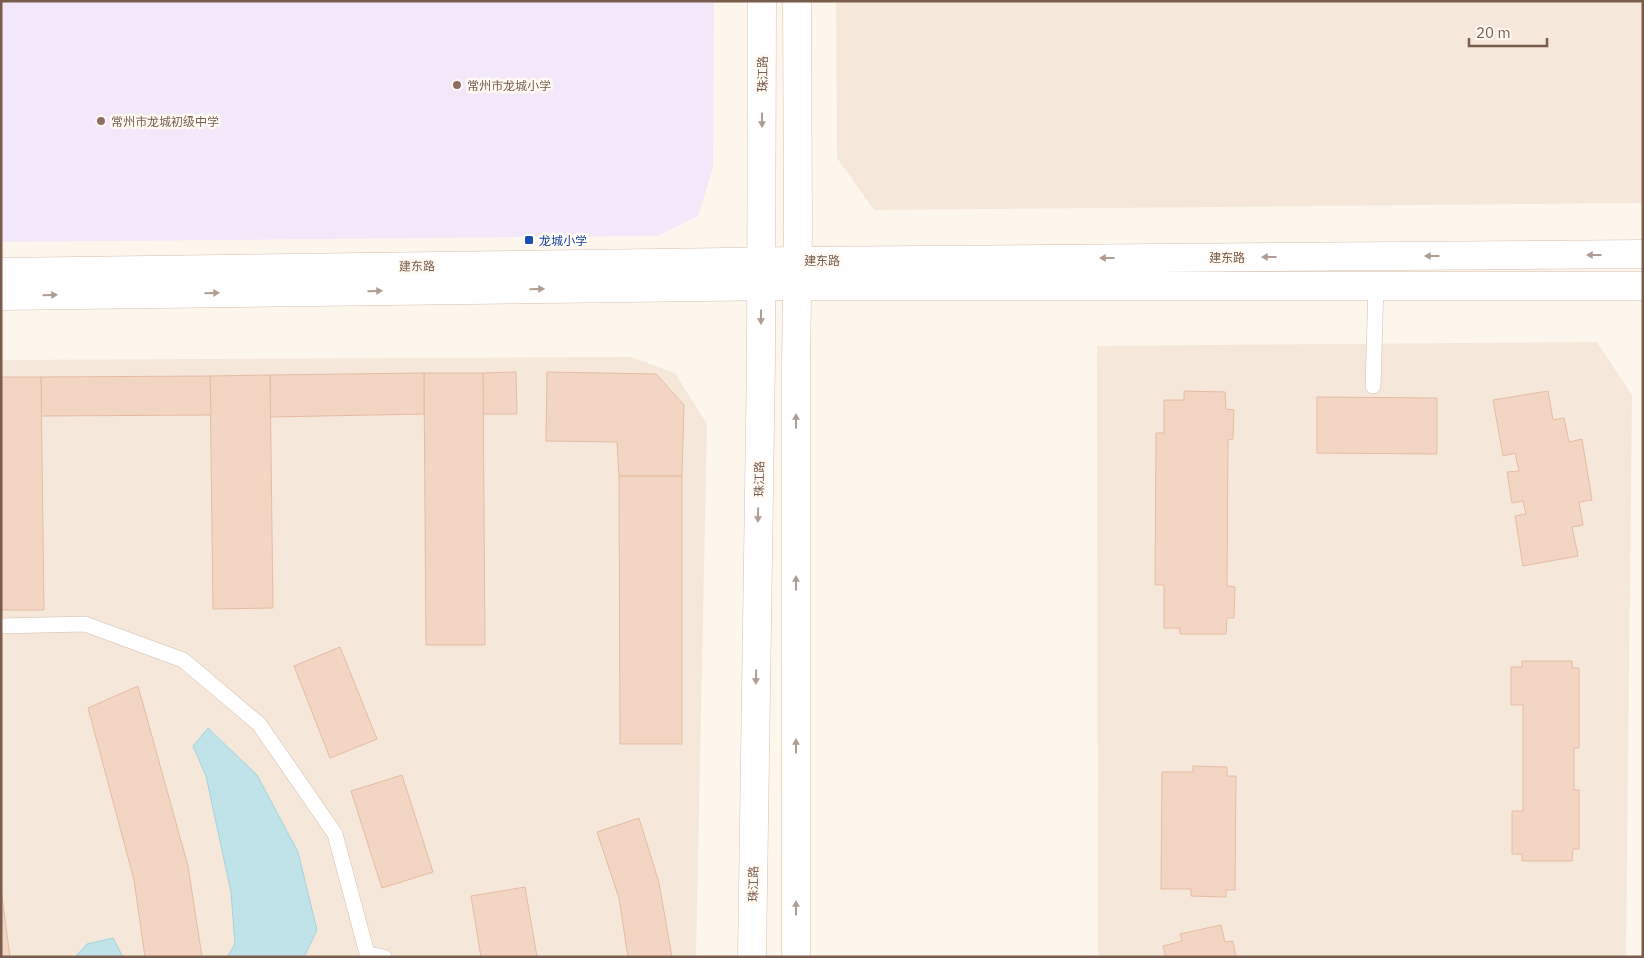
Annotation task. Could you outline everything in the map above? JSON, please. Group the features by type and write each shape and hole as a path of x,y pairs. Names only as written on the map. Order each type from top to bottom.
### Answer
{"street":[{"name":"珠江路","path":"752,957 761,274 762,1"},
{"path":"796,957 797,1"},
{"name":"建东路","path":"1,296 797,273 1643,254"},
{"name":"建东路","path":"1,272 761,274"},
{"name":"建东路","path":"797,273 1376,286 1643,286"}],"lane":[{"path":"1373,386 1376,286"},
{"path":"1,626 85,624 183,660 259,724 335,834 368,955 384,957"}],"shaded area":[{"name":"常州市龙城小学","path":"1,1 714,1 713,168 698,216 658,236 1,242"},
{"path":"836,1 1643,1 1643,203 874,210 837,158"},
{"path":"1597,342 1632,395 1626,957 1098,957 1097,346"},
{"path":"631,357 675,373 707,424 696,957 1,957 1,360"}],"water":[{"path":"208,728 257,775 298,852 317,930 304,957 227,957 235,944 231,892 206,776 193,746"},
{"path":"113,938 123,957 75,957 87,944"}],"building":[{"path":"516,372 517,414 483,414 483,373"},
{"path":"547,372 656,374 684,405 682,476 619,476 617,442 546,441"},
{"path":"424,373 483,373 485,645 426,645"},
{"path":"424,373 424,414 270,417 270,375"},
{"path":"270,375 273,608 213,609 210,376"},
{"path":"210,376 211,415 41,416 41,377"},
{"path":"1,377 41,377 44,610 1,610"},
{"path":"1184,391 1225,392 1226,409 1234,410 1233,439 1228,440 1227,586 1235,587 1234,618 1227,618 1226,634 1180,634 1180,628 1164,628 1164,585 1155,585 1156,433 1164,433 1164,400 1184,400"},
{"path":"1548,391 1553,420 1564,418 1569,442 1582,439 1592,500 1579,502 1583,525 1572,527 1578,556 1523,566 1515,516 1526,514 1523,501 1512,503 1507,472 1519,471 1515,453 1503,456 1493,400"},
{"path":"1317,397 1437,398 1437,454 1317,453"},
{"path":"619,476 682,476 682,744 620,744"},
{"path":"340,647 377,739 330,758 294,666"},
{"path":"1522,661 1572,661 1572,668 1579,668 1579,748 1574,748 1574,790 1579,790 1579,849 1573,849 1572,861 1522,861 1522,854 1512,854 1512,811 1523,811 1523,705 1511,705 1511,667 1522,667"},
{"path":"138,686 188,866 202,957 145,957 134,880 88,708"},
{"path":"1193,766 1227,767 1227,776 1236,776 1235,890 1226,890 1226,897 1191,896 1191,889 1161,889 1162,772 1193,772"},
{"path":"402,775 433,872 382,888 351,791"},
{"path":"639,818 659,883 672,957 628,957 619,898 597,832"},
{"path":"525,887 537,957 481,957 471,896"},
{"path":"1,889 10,957 1,957"},
{"path":"1221,925 1225,942 1233,941 1236,957 1166,957 1163,946 1182,941 1180,934"}],"place":[{"name":"常州市龙城小学","path":"457,85"},
{"name":"常州市龙城初级中学","path":"101,121"},
{"name":"龙城小学","path":"529,240"}]}
